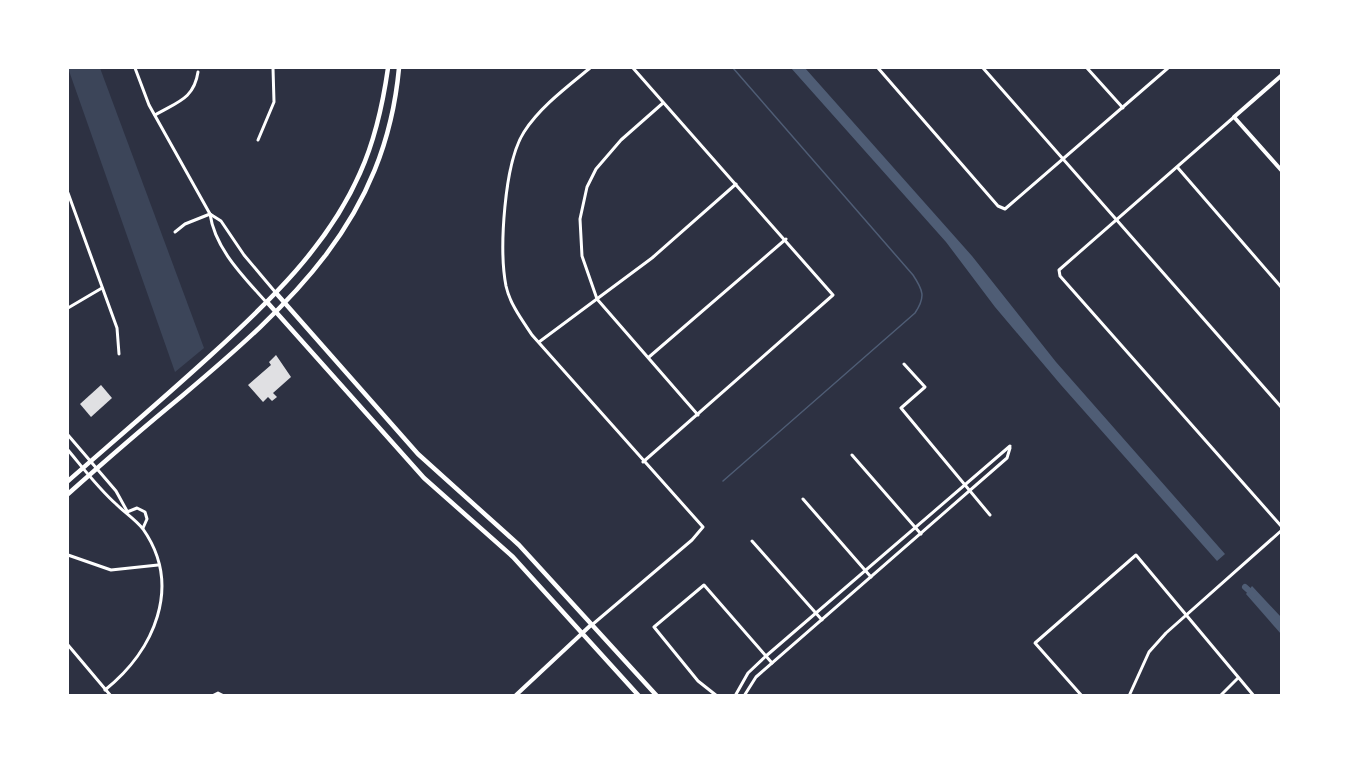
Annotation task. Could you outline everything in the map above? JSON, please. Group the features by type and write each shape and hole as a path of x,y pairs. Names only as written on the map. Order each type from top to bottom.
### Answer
{"main road":[{"path":"68,481 267,302 326,231 360,173 377,123 388,68"},
{"path":"68,494 276,313 323,260 361,200 384,139 399,68"},
{"path":"276,293 418,454 537,564 657,696"},
{"path":"267,302 410,463 440,493 513,557 639,696"},
{"path":"359,405 368,397"},
{"path":"410,463 418,454"},
{"path":"489,535 497,525"}],"street":[{"path":"135,68 155,115 210,214 212,225 230,259 267,302"},
{"path":"258,140 274,102 273,68"},
{"path":"514,696 591,626 692,540 703,527 538,342 515,310 507,287 505,244 508,172 524,133 537,116 590,68"},
{"path":"633,68 833,295 643,462"},
{"path":"878,68 998,206 1005,209 1168,68"},
{"path":"983,68 1281,408"},
{"path":"1087,68 1123,108"},
{"path":"155,115 190,95 196,86 198,72"},
{"path":"1129,696 1149,652 1185,615 1281,528 1060,276 1059,270 1178,168 1281,75"},
{"path":"663,103 606,155 587,187 580,219 580,234 586,272 597,299 698,415"},
{"path":"1234,117 1281,171"},
{"path":"1178,168 1281,288"},
{"path":"538,342 652,258 736,184"},
{"path":"68,194 117,328 119,354"},
{"path":"210,214 221,221 244,255 276,293"},
{"path":"175,232 185,224 210,214"},
{"path":"649,357 786,239"},
{"path":"68,308 103,288"},
{"path":"904,364 925,387 901,408 990,515"},
{"path":"68,435 116,491 128,512 143,530 158,565 161,590 156,625 140,656 105,690"},
{"path":"735,696 748,673 766,656 864,569 1010,446 1008,458 756,677 744,696"},
{"path":"68,450 117,506 128,512"},
{"path":"852,455 921,534"},
{"path":"803,499 871,577"},
{"path":"128,512 137,508 145,512 147,519 143,530"},
{"path":"753,541 822,620"},
{"path":"68,555 111,570 158,565"},
{"path":"1082,696 1035,643 1136,555 1254,696"},
{"path":"717,696 698,681 654,627 704,585 772,663"},
{"path":"68,645 111,696"},
{"path":"1220,696 1238,677"},
{"path":"212,696 218,693 224,696"}],"shaded area":[{"path":"68,68 100,68 204,348 175,372"},
{"path":"791,68 805,68 972,256 1056,362 1225,554 1217,561 1061,385 995,307 946,242"},
{"path":"1252,586 1281,617 1281,634 1246,594"}],"building":[{"path":"276,355 291,377 273,393 277,397 272,401 268,397 263,402 248,385 271,365 269,362"},
{"path":"101,385 112,398 91,417 80,404"}],"waterway":[{"path":"723,481 915,313 922,298 921,289 913,275 733,68"},
{"path":"1245,587 1254,595"}]}
